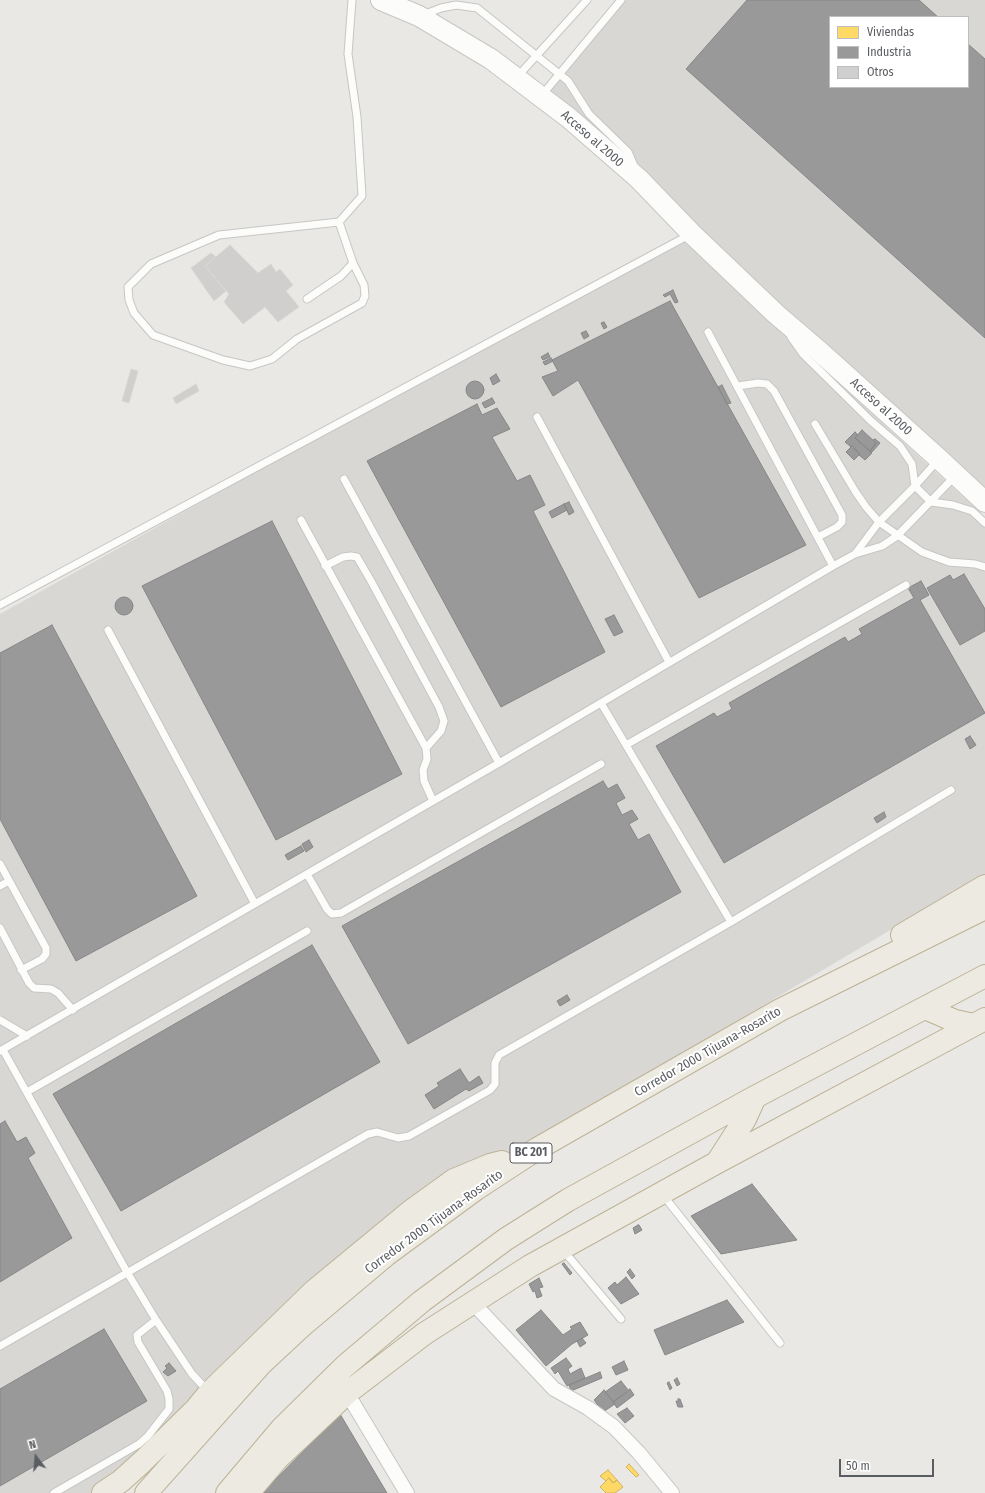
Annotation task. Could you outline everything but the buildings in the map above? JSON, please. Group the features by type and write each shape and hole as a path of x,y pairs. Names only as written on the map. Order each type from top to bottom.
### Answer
{"highway":[{"path":"780,1010 947,907 985,886"},
{"name":"Corredor 2000 Tijuana-Rosarito","path":"146,1493 262,1364 304,1324 386,1255 476,1189 526,1156 780,1010 985,908"},
{"path":"227,1493 282,1428 344,1366 422,1301 506,1239 568,1200 755,1097 985,976"},
{"path":"925,1008 955,1021 980,1022"},
{"path":"248,1493 277,1459 347,1393 424,1334 530,1266 716,1163 980,1022"},
{"path":"716,1163 737,1132 755,1097"},
{"path":"103,1493 121,1481 142,1462 196,1409 210,1392 314,1291 412,1211 454,1180 490,1164 526,1156"}],"street":[{"name":"Acceso al 2000","path":"381,0 418,16 491,59 569,118 638,179 691,233 776,314 818,350 985,502"},
{"path":"473,1303 554,1389 588,1408 614,1428 639,1453 672,1493"},
{"path":"347,1393 407,1493"}],"lane":[{"path":"339,222 353,263 364,285 365,296 362,303 297,340 272,359 250,366 223,360 153,335 134,313 129,300 128,286 151,264 219,235 339,222 362,196 357,117 348,54 352,0"},
{"path":"516,78 587,0"},
{"path":"541,97 621,0"},
{"path":"418,16 441,8 456,5 477,8 568,81 589,114 628,152 633,162 638,179"},
{"path":"0,605 691,233"},
{"path":"307,299 341,276 353,263"},
{"name":"Acceso al 2000","path":"776,314 803,354 870,421 900,446 912,464 915,486"},
{"path":"708,332 833,566"},
{"path":"738,386 758,383 767,384 774,391 842,514 842,522 837,527 818,537"},
{"path":"537,417 669,662"},
{"path":"815,424 855,491 879,522 922,552 929,555 949,562 975,564 985,567"},
{"path":"855,554 879,522 915,486 939,459"},
{"path":"210,1392 204,1388 192,1374 156,1320 127,1272 27,1092 1,1051 434,801 833,566 855,554 882,546 898,536 956,475"},
{"path":"344,478 499,763"},
{"path":"915,486 931,502 953,505 972,511 985,523"},
{"path":"301,520 426,748 427,759 424,770 424,781 434,801"},
{"path":"325,566 343,557 357,557 371,581 439,707 444,721 441,731 426,748"},
{"path":"626,744 906,585"},
{"path":"108,630 255,904"},
{"path":"601,703 731,922"},
{"path":"307,874 327,909 332,914 341,913 601,764"},
{"path":"0,1346 368,1134 377,1132 398,1138 409,1136 484,1094 495,1084 495,1063 499,1055 731,922 951,790"},
{"path":"0,864 46,948 46,954 42,959 21,970"},
{"path":"0,886 10,881"},
{"path":"0,928 29,983 34,988 50,989 58,993 73,1010"},
{"path":"27,1092 307,932"},
{"path":"0,1020 27,1036"},
{"path":"661,1194 780,1343"},
{"path":"562,1249 621,1319"},
{"path":"54,1493 139,1444 148,1436 169,1409 167,1392 138,1342 137,1335 156,1320"}],"shaded area":[{"path":"619,0 985,0 985,506 541,97"},
{"path":"679,237 985,517 985,874 416,1211 251,1342 135,1484 119,1493 0,1493 0,614"}]}
